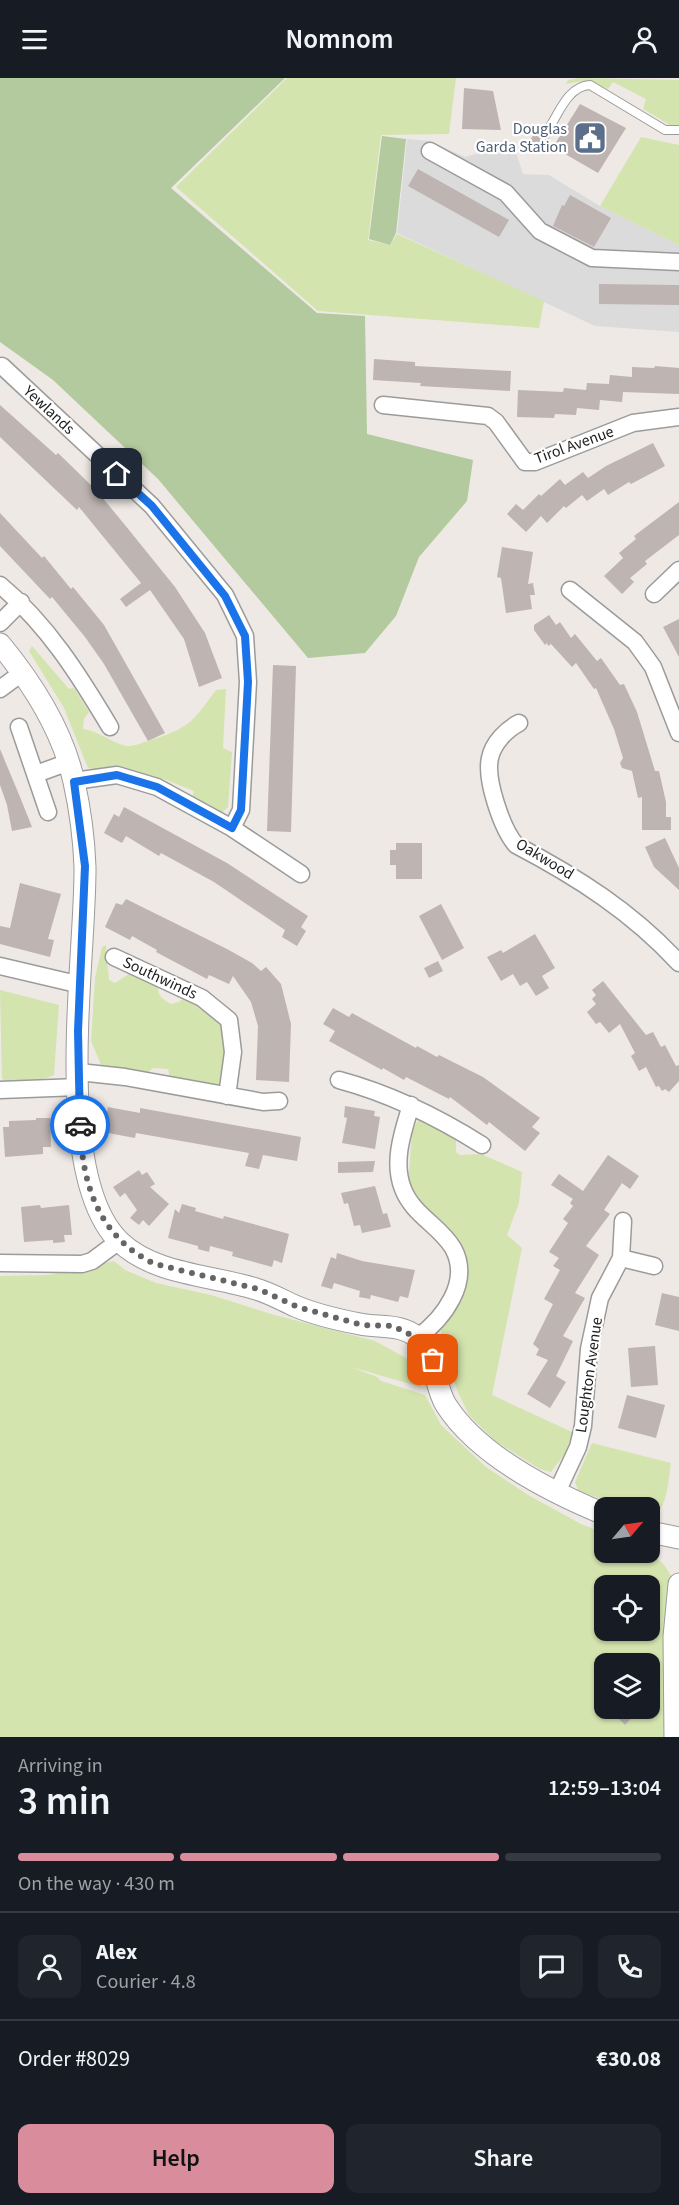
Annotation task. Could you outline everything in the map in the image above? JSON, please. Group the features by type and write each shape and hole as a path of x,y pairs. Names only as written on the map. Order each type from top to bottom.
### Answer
{"street":[{"path":"430,151 506,193 540,231 592,258 679,262"},
{"name":"Yewlands","path":"2,366 152,506 225,596 245,636 248,682 241,810 232,828"},
{"name":"Tirol Avenue","path":"383,405 488,416 496,422 525,462 535,462 633,423 679,417"},
{"path":"654,594 679,570"},
{"path":"0,585 21,602 71,663 110,727"},
{"path":"570,590 635,642 653,667 679,733"},
{"path":"0,623 21,602"},
{"path":"0,644 23,672 49,715 71,772 85,866 79,1079 80,1131 86,1173 100,1215 119,1241 155,1264 258,1289 298,1307 362,1325 393,1326 417,1338 433,1360 445,1403 483,1445 557,1492 594,1509"},
{"path":"0,689 23,672"},
{"name":"Oakwood","path":"519,723 506,730 490,757 491,785 509,837 516,845 576,877 653,934 679,963"},
{"path":"19,727 48,812"},
{"path":"36,774 71,772 117,775 157,787 232,828 301,874"},
{"name":"Southwinds","path":"114,957 202,998 229,1020 233,1052 227,1096"},
{"path":"0,966 81,985"},
{"path":"0,1090 79,1079 125,1077 263,1102 279,1101"},
{"path":"339,1080 375,1090 411,1105 482,1145"},
{"path":"411,1105 401,1137 399,1166 402,1187 416,1211 453,1247 458,1262 458,1280 453,1298 443,1314 417,1338"},
{"name":"Loughton Avenue","path":"557,1492 578,1447 589,1349 600,1298 621,1258 623,1221"},
{"path":"0,1263 82,1264 92,1261 119,1241"},
{"path":"621,1258 654,1266"},
{"path":"660,1534 679,1538"},
{"path":"675,1737 674,1637 679,1584"}],"lane":[{"path":"548,130 573,90 580,86 590,85 665,130 679,130"}],"shaded area":[{"path":"407,139 429,141 465,157 513,143 523,174 549,175 600,206 679,245 679,332 595,326 397,233"}],"green space":[{"path":"0,78 285,78 171,188 317,313 365,316 367,434 473,460 467,501 419,557 396,616 365,653 308,658 158,479 53,380 0,342"},
{"path":"287,78 456,78 449,134 381,135 368,240 390,245 397,234 544,301 539,328 318,311 176,187"},
{"path":"579,78 679,80 679,126 670,125 643,109 646,99 613,82 608,89 582,81 566,84 568,80"},
{"path":"382,136 406,139 396,233 390,245 369,239"},
{"path":"641,137 679,145 679,245 600,206"},
{"path":"32,646 69,689 74,688 89,712 84,719 83,729 126,746 140,744 181,728 194,718 216,690 226,689 223,748 232,752 228,807 220,814 192,797 194,791 161,778 145,778 88,768 64,708 29,651"},
{"path":"106,945 109,980 115,983 132,972 152,980 162,997 171,1004 179,1002 184,997 198,1002 225,1025 227,1067 222,1084 215,1086 170,1078 168,1069 153,1068 146,1074 102,1067 91,1041 95,978 102,947"},
{"path":"0,990 59,1005 54,1075 28,1082 2,1079"},
{"path":"420,1117 456,1139 456,1152 460,1155 481,1154 522,1172 519,1203 507,1235 522,1248 492,1395 572,1432 567,1451 551,1472 540,1469 495,1441 469,1415 457,1390 441,1338 441,1328 460,1295 464,1267 433,1218 408,1187 412,1131"},
{"path":"114,1261 125,1270 156,1283 211,1295 271,1314 375,1341 413,1362 421,1387 351,1367 377,1377 381,1381 425,1395 441,1425 486,1467 528,1495 594,1529 594,1563 660,1563 660,1561 665,1566 671,1576 664,1685 665,1737 0,1737 0,1276 48,1275"},
{"path":"592,1443 671,1463 665,1498 660,1510 660,1497 596,1497 578,1490 575,1482"}],"building":[{"path":"464,88 493,91 501,130 462,129"},
{"name":"Douglas Garda Station","path":"580,104 626,128 598,173 553,147"},
{"path":"537,129 550,137 541,150 529,142"},
{"path":"418,169 509,220 499,237 408,186"},
{"path":"570,195 611,218 594,247 553,226 562,205 564,206"},
{"path":"599,284 679,285 679,305 599,304"},
{"path":"374,359 415,362 415,366 511,371 510,391 420,386 421,383 373,380"},
{"path":"655,366 679,368 679,394 623,392 622,402 600,400 599,410 577,408 576,415 555,414 554,418 517,417 518,390 563,392 564,388 586,390 587,383 609,384 610,375 632,377 632,367 654,368"},
{"path":"0,405 56,455 58,453 96,490 125,525 175,587 205,633 222,678 199,687 184,639 150,590 126,607 120,599 141,583 79,507 77,510 0,437"},
{"path":"653,443 665,466 631,484 629,482 608,495 604,489 587,501 582,495 566,508 564,506 547,523 541,516 526,532 507,514 516,504 523,510 539,494 541,496 560,479 565,485 583,472 588,478 606,466"},
{"path":"679,502 679,535 645,561 647,564 630,578 634,582 622,594 604,576 623,558 619,553 636,539 634,536"},
{"path":"0,513 42,558 44,556 71,589 73,587 104,625 165,733 148,741 104,664 85,637 52,597 50,599 0,546"},
{"path":"502,547 533,552 528,584 533,583 535,595 530,595 532,609 506,613 501,578 497,577"},
{"path":"549,615 556,625 560,622 571,638 575,634 597,661 601,658 620,685 624,684 637,712 655,771 659,771 666,802 666,817 671,817 671,830 642,830 642,797 638,798 632,771 622,768 620,763 623,758 614,729 596,688 594,689 576,663 572,667 551,644 545,645 534,630 534,625"},
{"path":"679,619 679,657 663,627"},
{"path":"273,665 296,666 291,832 267,831"},
{"path":"0,749 32,827 12,831 0,785"},
{"path":"124,807 227,863 308,916 301,927 306,931 297,946 282,937 285,930 214,882 161,853 159,856 126,836 122,843 104,833 114,814 119,817"},
{"path":"665,838 679,868 679,890 654,867 645,847"},
{"path":"396,843 422,843 422,879 396,879 396,865 390,865 390,850 396,850"},
{"path":"20,883 61,894 48,939 54,940 50,957 0,944 0,926 10,928"},
{"path":"126,899 227,949 252,963 261,971 266,967 281,984 291,1024 289,1082 256,1080 258,1026 251,1002 233,976 229,984 209,975 207,979 156,952 157,950 132,936 130,940 105,927 116,903 122,905"},
{"path":"441,904 464,948 442,960 419,916"},
{"path":"535,934 555,968 542,976 549,988 536,996 527,982 520,986 513,974 501,981 487,957 501,950 503,953"},
{"path":"438,961 443,971 429,978 424,968"},
{"path":"603,981 646,1035 653,1032 661,1047 665,1045 676,1066 679,1065 679,1081 669,1092 665,1089 662,1091 659,1086 656,1087 646,1067 639,1071 631,1056 635,1053 620,1024 609,1033 600,1022 596,1024 587,1012 596,1004 592,999 596,995 592,990"},
{"path":"333,1008 349,1017 352,1013 416,1048 417,1046 437,1057 439,1055 483,1077 540,1118 532,1127 540,1133 525,1151 489,1122 487,1125 450,1097 449,1099 406,1077 404,1080 383,1068 382,1070 329,1041 335,1031 323,1024"},
{"path":"345,1106 375,1111 374,1116 380,1117 375,1149 342,1143 347,1118 344,1117"},
{"path":"108,1107 140,1113 140,1108 301,1137 297,1161 263,1155 259,1169 245,1166 249,1153 136,1133 135,1138 103,1132"},
{"path":"36,1118 50,1118 51,1147 43,1147 43,1154 5,1157 3,1127 9,1127 9,1121 36,1120"},
{"path":"608,1155 639,1176 630,1189 622,1183 604,1210 610,1214 586,1246 599,1255 575,1293 585,1298 563,1336 573,1341 556,1376 566,1382 550,1408 527,1394 548,1360 536,1355 539,1349 533,1344 553,1304 544,1299 560,1270 553,1266 559,1258 549,1252 568,1223 563,1219 573,1206 570,1203 573,1199 551,1185 559,1174 583,1191"},
{"path":"375,1161 373,1172 338,1173 338,1162"},
{"path":"139,1170 142,1175 147,1172 155,1184 150,1187 169,1204 149,1226 143,1220 139,1225 130,1218 137,1210 125,1193 120,1197 113,1187"},
{"path":"375,1186 383,1214 387,1213 391,1227 362,1233 360,1225 354,1226 348,1203 344,1204 341,1193"},
{"path":"182,1204 196,1208 195,1211 223,1219 224,1216 289,1234 282,1263 274,1260 272,1267 232,1256 233,1252 210,1246 209,1252 198,1249 198,1246 168,1238 175,1209 179,1213"},
{"path":"40,1205 41,1208 69,1205 72,1235 64,1235 65,1242 53,1243 53,1240 24,1242 21,1207"},
{"path":"337,1253 362,1261 415,1270 408,1298 400,1296 398,1302 371,1295 370,1299 359,1297 360,1291 334,1283 332,1289 321,1286 331,1257 336,1259"},
{"path":"662,1293 679,1297 679,1331 655,1325"},
{"path":"655,1346 658,1385 631,1387 628,1348"},
{"path":"627,1395 665,1405 656,1438 618,1428"},
{"path":"619,1719 631,1719 625,1725"}],"way so far":[{"path":"80,1125 86,1173 100,1215 119,1241 142,1258 155,1264 258,1289 298,1307 362,1325 393,1326 417,1338 433,1360"}],"place":[{"name":"Douglas Garda Station","path":"590,138"}],"route":[{"path":"80,1125 78,1031 85,866 83,836 74,782 117,775 157,787 232,828 241,810 248,682 245,636 225,596 152,506 117,474"}]}
